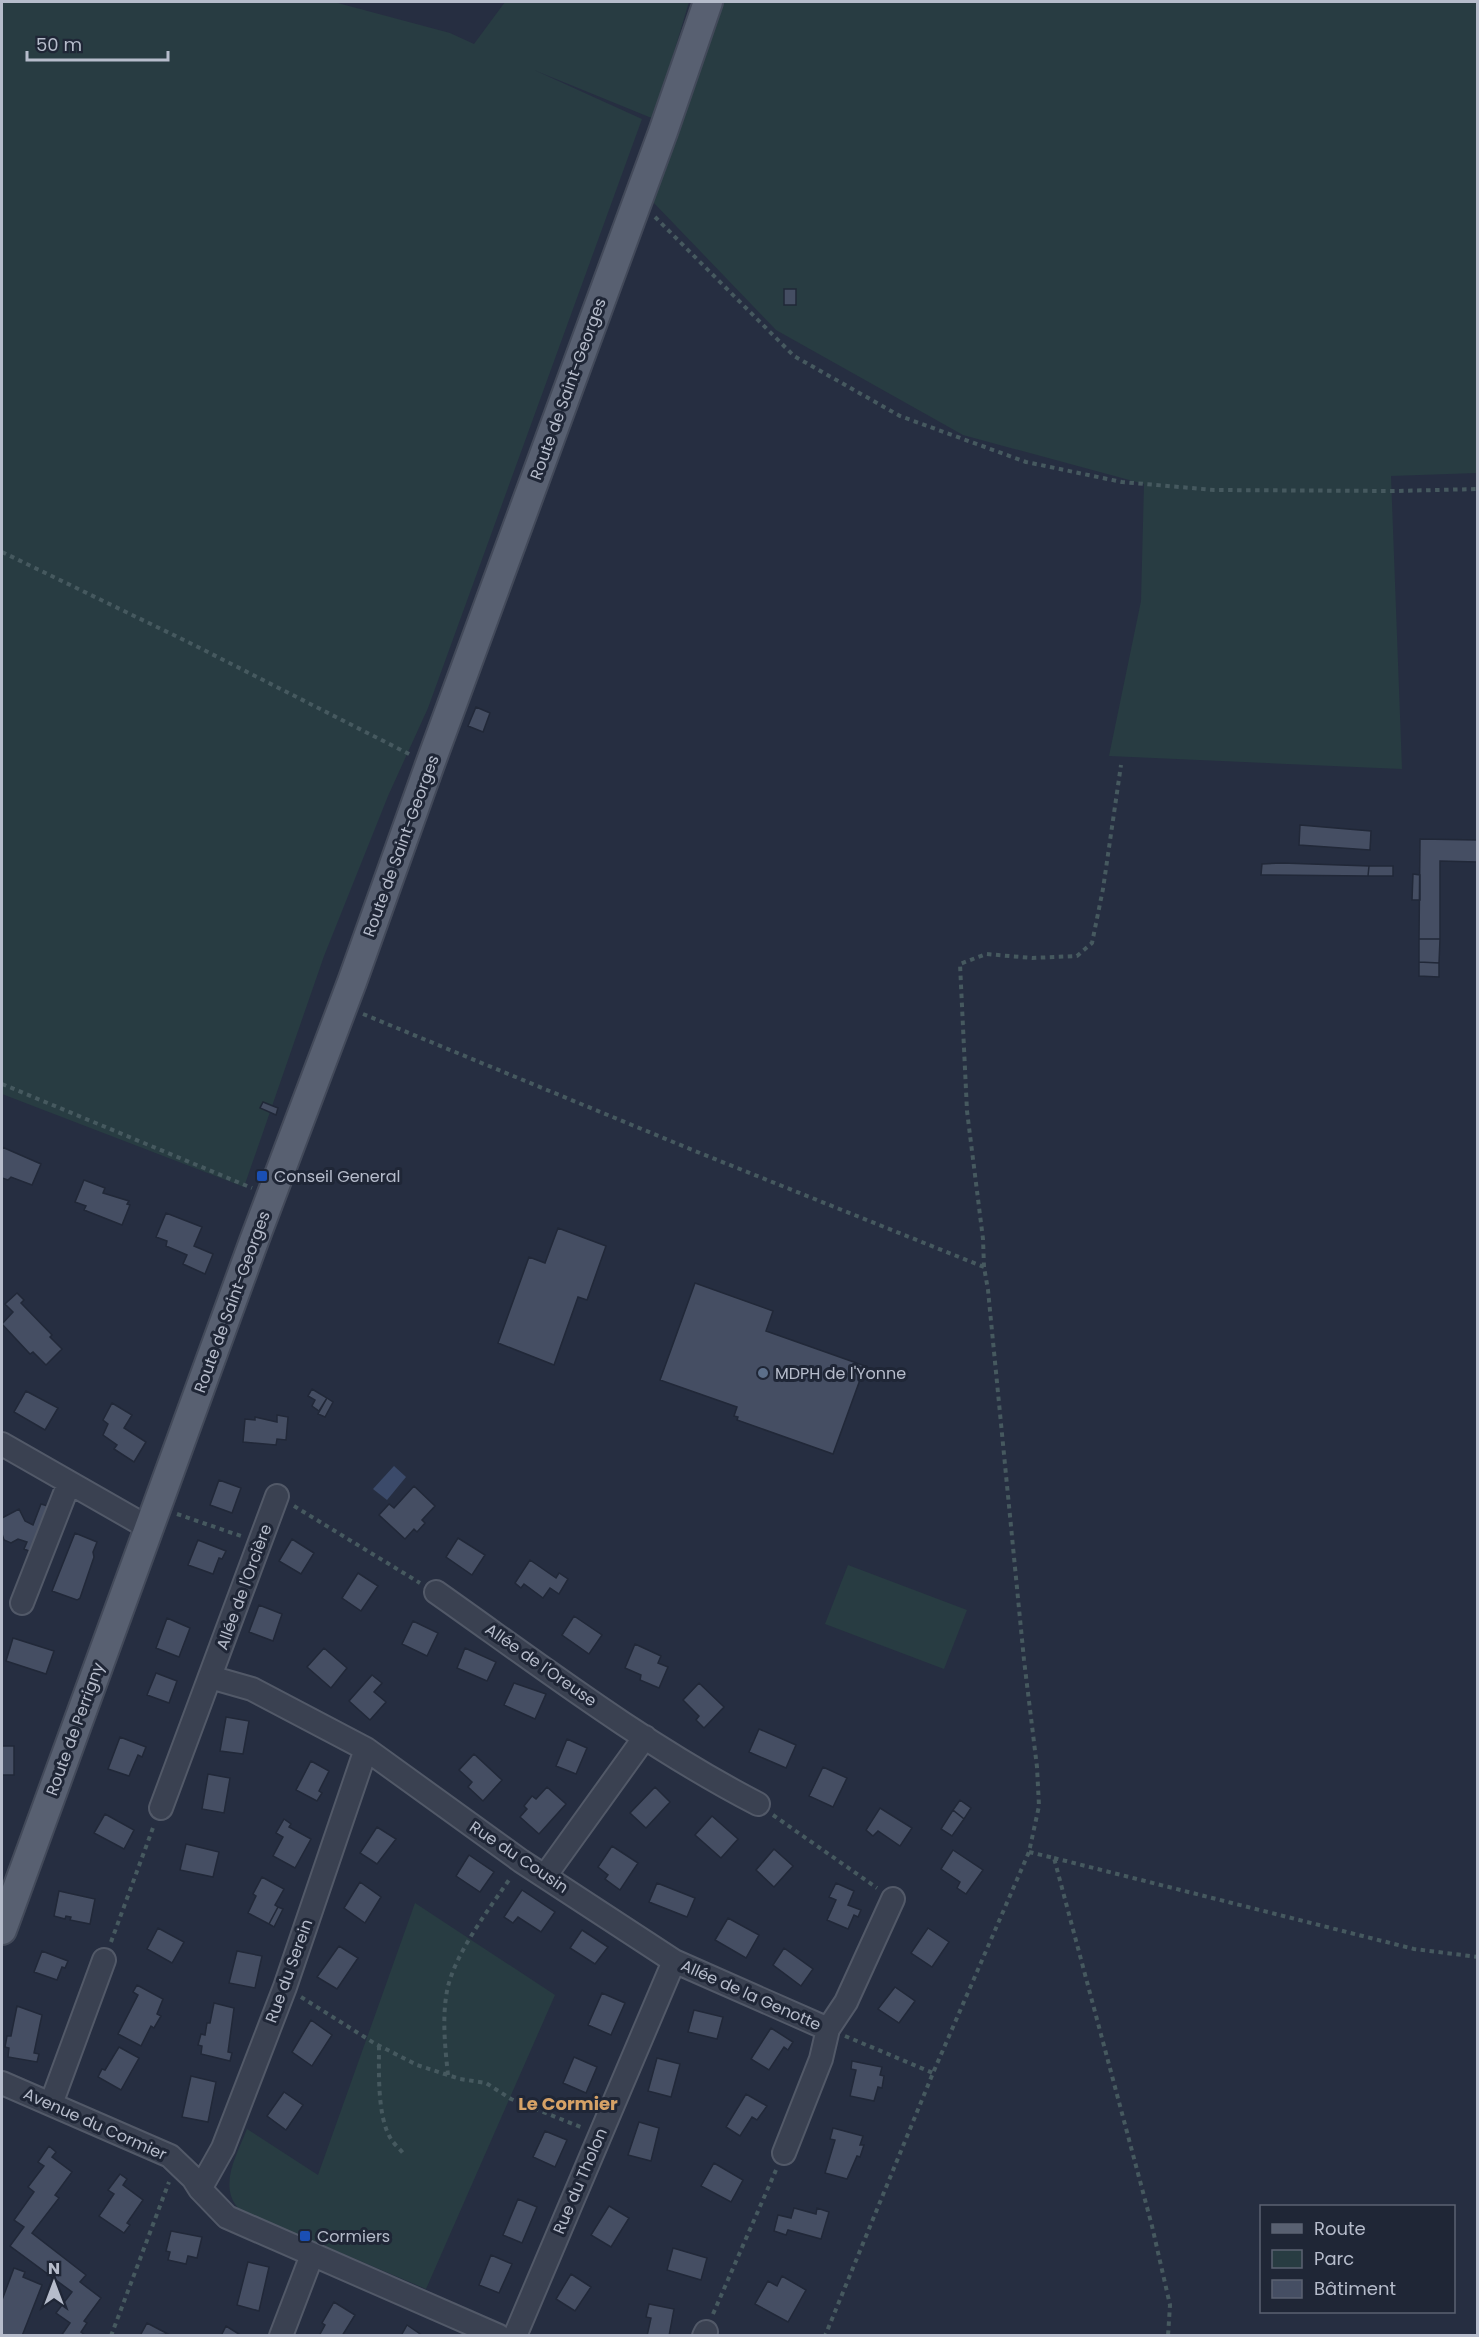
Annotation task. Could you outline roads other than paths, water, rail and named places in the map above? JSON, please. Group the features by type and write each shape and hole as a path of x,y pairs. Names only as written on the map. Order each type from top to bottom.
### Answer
{"main road":[{"name":"Route de Saint-Georges","path":"153,1517 652,163 708,2"},
{"name":"Route de Perrigny","path":"2,1930 153,1517"}],"street":[{"path":"2,1444 69,1483 153,1517"},
{"path":"22,1603 69,1483"},
{"name":"Allée de l'Orcière","path":"161,1808 278,1496"},
{"name":"Allée de l'Oreuse","path":"436,1592 645,1737 706,1777 758,1804"},
{"path":"210,1677 252,1689 366,1749"},
{"path":"545,1876 645,1737"},
{"name":"Rue du Cousin","path":"366,1749 521,1862 674,1961"},
{"name":"Rue du Serein","path":"200,2189 223,2148 285,1987 366,1749"},
{"name":"Allée de la Genotte","path":"784,2153 821,2059 828,2029 846,2002 892,1899"},
{"path":"51,2104 104,1960"},
{"name":"Allée de la Genotte","path":"674,1961 828,2029"},
{"name":"Rue du Tholon","path":"515,2336 674,1961"},
{"name":"Avenue du Cormier","path":"2,2083 170,2156 227,2217 500,2336"},
{"path":"281,2336 312,2255"}],"water":[{"path":"394,1466 406,1477 387,1500 373,1489"}],"place":[{"name":"Conseil General","path":"262,1176"},
{"name":"MDPH de l'Yonne","path":"763,1373"},
{"name":"Cormiers","path":"305,2236"}],"district":[{"name":"Le Cormier","path":"568,2103"}]}
